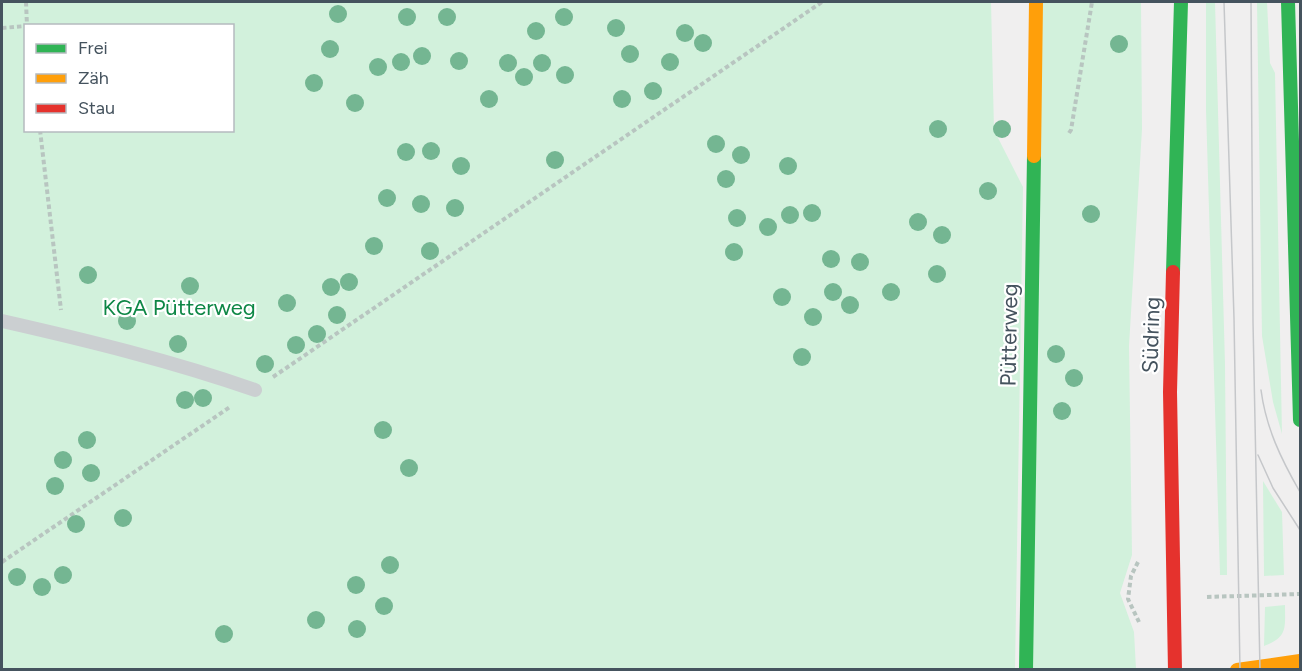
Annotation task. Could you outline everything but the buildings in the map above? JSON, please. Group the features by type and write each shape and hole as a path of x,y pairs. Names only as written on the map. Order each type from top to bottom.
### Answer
{"main road":[{"name":"Pütterweg","path":"1026,669 1036,2"},
{"name":"Südring","path":"1175,669 1170,392 1180,2"},
{"path":"1288,2 1300,420"},
{"path":"1237,669 1300,661"}],"lane":[{"path":"2,321 64,335 223,378 255,390"}],"path":[{"path":"26,2 26,24"},
{"path":"2,562 822,2"},
{"path":"1033,149 1060,146 1071,130 1092,2"},
{"path":"2,28 24,26"},
{"path":"40,132 64,335"},
{"path":"1128,599 1300,594"}],"green space":[{"name":"KGA Pütterweg","path":"2,2 991,2 994,130 1023,187 1015,669 2,669"},
{"path":"1036,2 1141,2 1142,129 1129,346 1132,555 1120,593 1134,632 1136,669 1026,670"},
{"path":"1206,2 1215,2 1225,364 1227,575 1220,575 1206,110"},
{"path":"1257,2 1267,2 1270,63 1275,73 1282,434 1273,402 1262,336"},
{"path":"1263,481 1282,512 1284,575 1264,576"},
{"path":"1285,605 1284,631 1272,643 1264,646 1265,607"}],"tram line":[{"path":"1224,2 1234,318 1240,670"},
{"path":"1251,2 1253,322 1260,670"},
{"path":"1261,390 1275,443 1300,492"},
{"path":"1258,455 1273,488 1300,530"}],"traffic: fast":[{"path":"1173,272 1181,2"},
{"path":"1288,2 1300,420"},
{"path":"1026,670 1034,156"}],"traffic: slow":[{"path":"1034,156 1036,2"},
{"path":"1237,670 1300,661"}],"traffic: jam":[{"path":"1173,272 1170,392 1175,670"}]}
